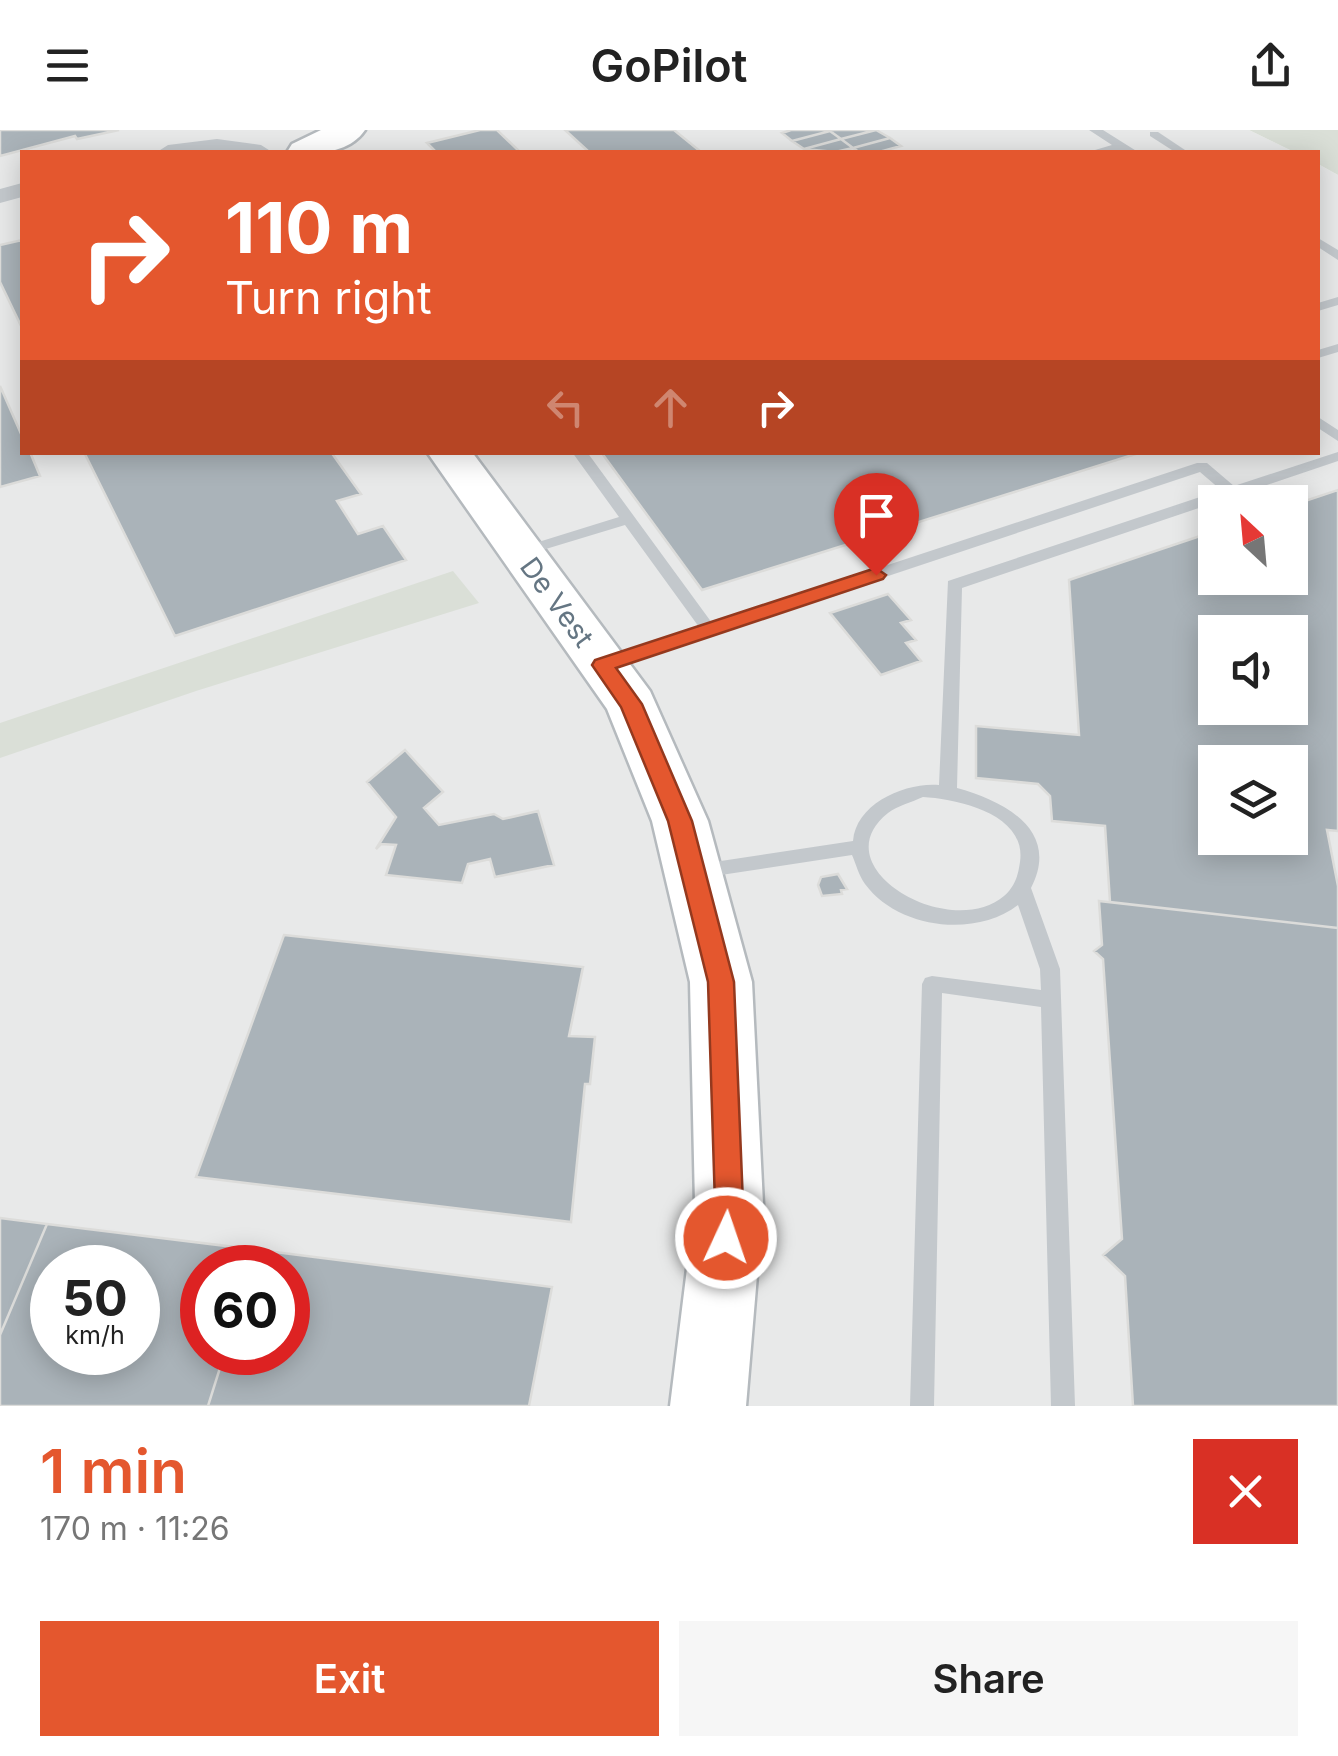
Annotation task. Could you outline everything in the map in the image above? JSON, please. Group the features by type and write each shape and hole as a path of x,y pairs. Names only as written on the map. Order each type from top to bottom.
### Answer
{"main road":[{"path":"295,150 315,130"},
{"path":"309,150 348,130"},
{"name":"De Vest","path":"451,455 631,704 680,821 721,982 729,1204 708,1406"}],"street":[{"path":"185,150 218,146 247,150"}],"lane":[{"path":"1095,130 1127,149"},
{"path":"1154,134 1179,150"},
{"path":"581,455 709,630"},
{"path":"1253,485 1338,456"},
{"path":"602,665 1202,466 1224,485"},
{"path":"948,790 954,585 1198,503"},
{"path":"521,552 628,519"},
{"path":"943,552 969,580"},
{"path":"921,790 948,790 974,796 999,809 1017,826 1029,858 1030,869 1022,889 1005,906 980,917 952,920 922,915 896,904 875,886 862,866 859,847 864,825 877,808 897,796 921,790"},
{"path":"693,872 859,847"},
{"path":"1022,889 1050,968 1063,1406"},
{"path":"922,1406 932,984 1051,1000"}],"shaded area":[{"path":"0,130 1249,130 1290,150 20,150 20,455 1320,455 1320,165 1338,175 1338,1406 0,1406"},
{"path":"1249,130 1338,130 1338,175 1320,165 1320,150 1290,150"},
{"path":"453,571 479,603 196,691 0,758 0,723"}],"building":[{"path":"0,130 119,130 77,139 75,136 0,156"},
{"path":"480,130 497,130 518,150 434,150 427,143"},
{"path":"565,130 674,130 699,150 587,150"},
{"path":"876,130 841,139 830,131"},
{"path":"876,130 890,138 853,148 841,139"},
{"path":"830,131 792,141 782,133"},
{"path":"830,131 841,139 804,149 792,141"},
{"path":"890,138 901,146 886,150 853,148"},
{"path":"841,139 853,148 844,150 804,149"},
{"path":"20,240 20,324 0,282 0,245"},
{"path":"0,386 20,431 20,455 31,455 40,476 0,487"},
{"path":"85,455 333,455 361,494 337,501 358,534 383,526 406,560 175,636"},
{"path":"603,455 1132,455 702,590"},
{"path":"1338,490 1338,831 1327,830 1338,886 1338,928 1110,902 1105,826 1052,821 1050,796 1038,784 976,778 976,726 1079,735 1069,580 1198,537 1198,595 1308,595 1308,500"},
{"path":"888,594 911,620 901,623 916,640 906,643 921,661 881,675 830,613"},
{"path":"405,750 443,792 424,808 439,825 494,814 503,819 538,811 554,865 495,877 490,859 468,864 462,883 386,875 396,845 381,844 376,849 396,817 367,782"},
{"path":"838,874 847,889 841,890 842,894 822,896 818,885 821,877"},
{"path":"1099,901 1338,928 1338,1406 1133,1406 1125,1276 1103,1255 1122,1239 1103,959 1094,951 1102,945"},
{"path":"284,935 583,967 569,1036 595,1037 590,1084 585,1084 571,1222 196,1177"},
{"path":"0,1218 47,1224 38,1245 30,1245 30,1264 0,1335"},
{"path":"47,1224 218,1245 180,1245 180,1375 218,1375 208,1406 0,1406 0,1335 30,1264 30,1375 160,1375 160,1245 38,1245"},
{"path":"310,1256 552,1287 529,1406 208,1406 218,1375 310,1375"}],"route":[{"path":"726,1238 729,1204 721,982 680,821 631,704 602,665 876,575"}]}
